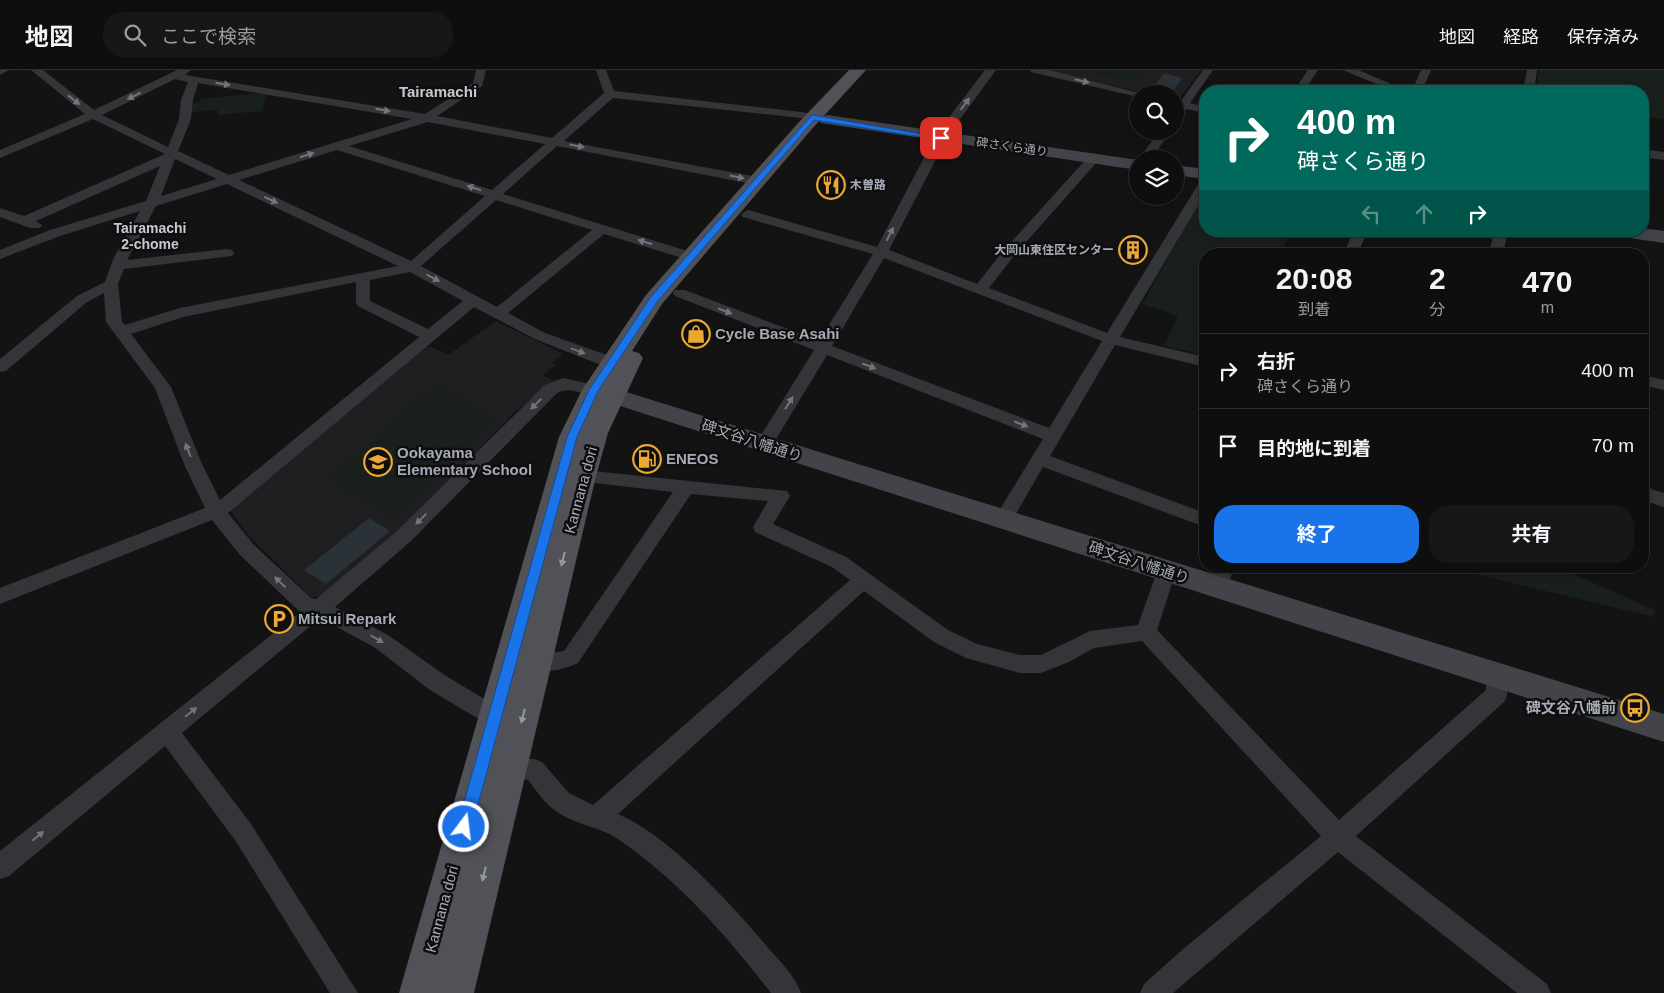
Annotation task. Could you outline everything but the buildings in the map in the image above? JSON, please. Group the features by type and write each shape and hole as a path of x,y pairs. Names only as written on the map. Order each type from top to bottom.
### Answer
{"main road":[{"name":"Kannana dori","path":"419,993 572,437 653,325 748,214 858,70"},
{"name":"Kannana dori","path":"454,993 596,433 612,363 654,300 757,181 819,119 874,70"}],"street":[{"path":"0,72 4,70"},
{"path":"36,70 94,116 170,155 412,266 540,336 612,363"},
{"path":"0,255 55,233 427,118 478,84 481,70"},
{"path":"601,70 610,94"},
{"path":"764,445 881,252 941,138 990,70"},
{"path":"1035,70 1129,92"},
{"path":"1184,98 1208,70"},
{"path":"1303,85 1313,70"},
{"path":"1348,70 1387,85"},
{"path":"1420,85 1426,70"},
{"path":"1530,85 1532,70"},
{"path":"190,74 185,119 151,203 110,284 114,322 166,393 193,464 216,511 248,550 304,605 319,608 381,641 438,683 495,717"},
{"path":"0,154 94,116 174,76 190,74 757,181"},
{"path":"120,332 180,313 412,266 610,94 819,119"},
{"path":"1184,105 1199,109"},
{"name":"碑さくら通り","path":"819,119 1129,164"},
{"path":"337,146 692,257"},
{"path":"1649,154 1664,156"},
{"path":"24,221 170,155"},
{"path":"980,290 1008,254 1093,159"},
{"path":"1184,171 1199,173"},
{"path":"1003,519 1199,192"},
{"path":"0,212 55,233"},
{"path":"748,214 881,252 1110,339 1199,361"},
{"path":"498,313 602,229"},
{"path":"1649,235 1664,237"},
{"path":"118,265 227,253"},
{"path":"363,277 363,303 428,335"},
{"path":"0,368 82,299 110,284"},
{"path":"680,293 1052,436"},
{"path":"0,596 216,511 428,335 473,300"},
{"path":"1649,382 1664,385"},
{"path":"0,867 319,608 404,536 551,389 563,383 604,393"},
{"name":"碑文谷八幡通り","path":"604,393 1166,571 1221,577 1497,676 1664,728"},
{"path":"1039,459 1199,518"},
{"path":"584,476 781,496 762,527 839,562 941,636 972,652 1020,664 1041,664 1062,656 1090,640 1146,632"},
{"path":"537,662 559,662 570,657 687,486"},
{"path":"1649,495 1664,500"},
{"path":"1146,632 1166,571"},
{"path":"598,816 862,580"},
{"path":"1146,632 1338,837 1538,993"},
{"path":"1153,993 1338,837 1497,694 1497,676"},
{"path":"167,731 243,832 345,993"},
{"path":"511,768 534,770 564,804 598,816 626,831 682,875 740,933 788,993"}],"shaded area":[{"path":"1046,70 1201,70 1184,92 1184,85 1129,85 1129,90"},
{"path":"1080,70 1148,70 1144,78 1129,81"},
{"path":"1539,70 1664,70 1664,120 1649,117 1649,85 1537,85"},
{"path":"1164,73 1182,78 1177,85 1155,85"},
{"path":"258,93 266,94 262,111 218,115 218,110 190,112 192,104 200,102 201,99"},
{"path":"1199,204 1199,237 1288,237 1283,248 1199,248 1199,354 1164,346 1178,316 1142,304"},
{"name":"Ookayama Elementary School","path":"496,321 563,354 552,362 556,365 543,375 554,381 514,413 404,527 321,596 311,597 249,536 230,510 425,347 432,347 448,355"},
{"path":"436,383 495,418 393,518 328,479"},
{"path":"369,518 390,531 326,584 304,570"},
{"path":"1471,573 1571,573 1655,610 1654,617"}],"place":[{"name":"木曽路","path":"831,185"},
{"name":"大岡山東住区センター","path":"1133,250"},
{"name":"Cycle Base Asahi","path":"696,334"},
{"name":"ENEOS","path":"647,459"},
{"name":"Ookayama Elementary School","path":"378,462"},
{"name":"Mitsui Repark","path":"279,619"},
{"name":"碑文谷八幡前","path":"1635,708"}],"district":[{"name":"Tairamachi","path":"438,92"},
{"name":"Tairamachi 2-chome","path":"150,236"}],"route":[{"path":"464,827 572,437 594,390 654,300 812,118 941,138"}]}
